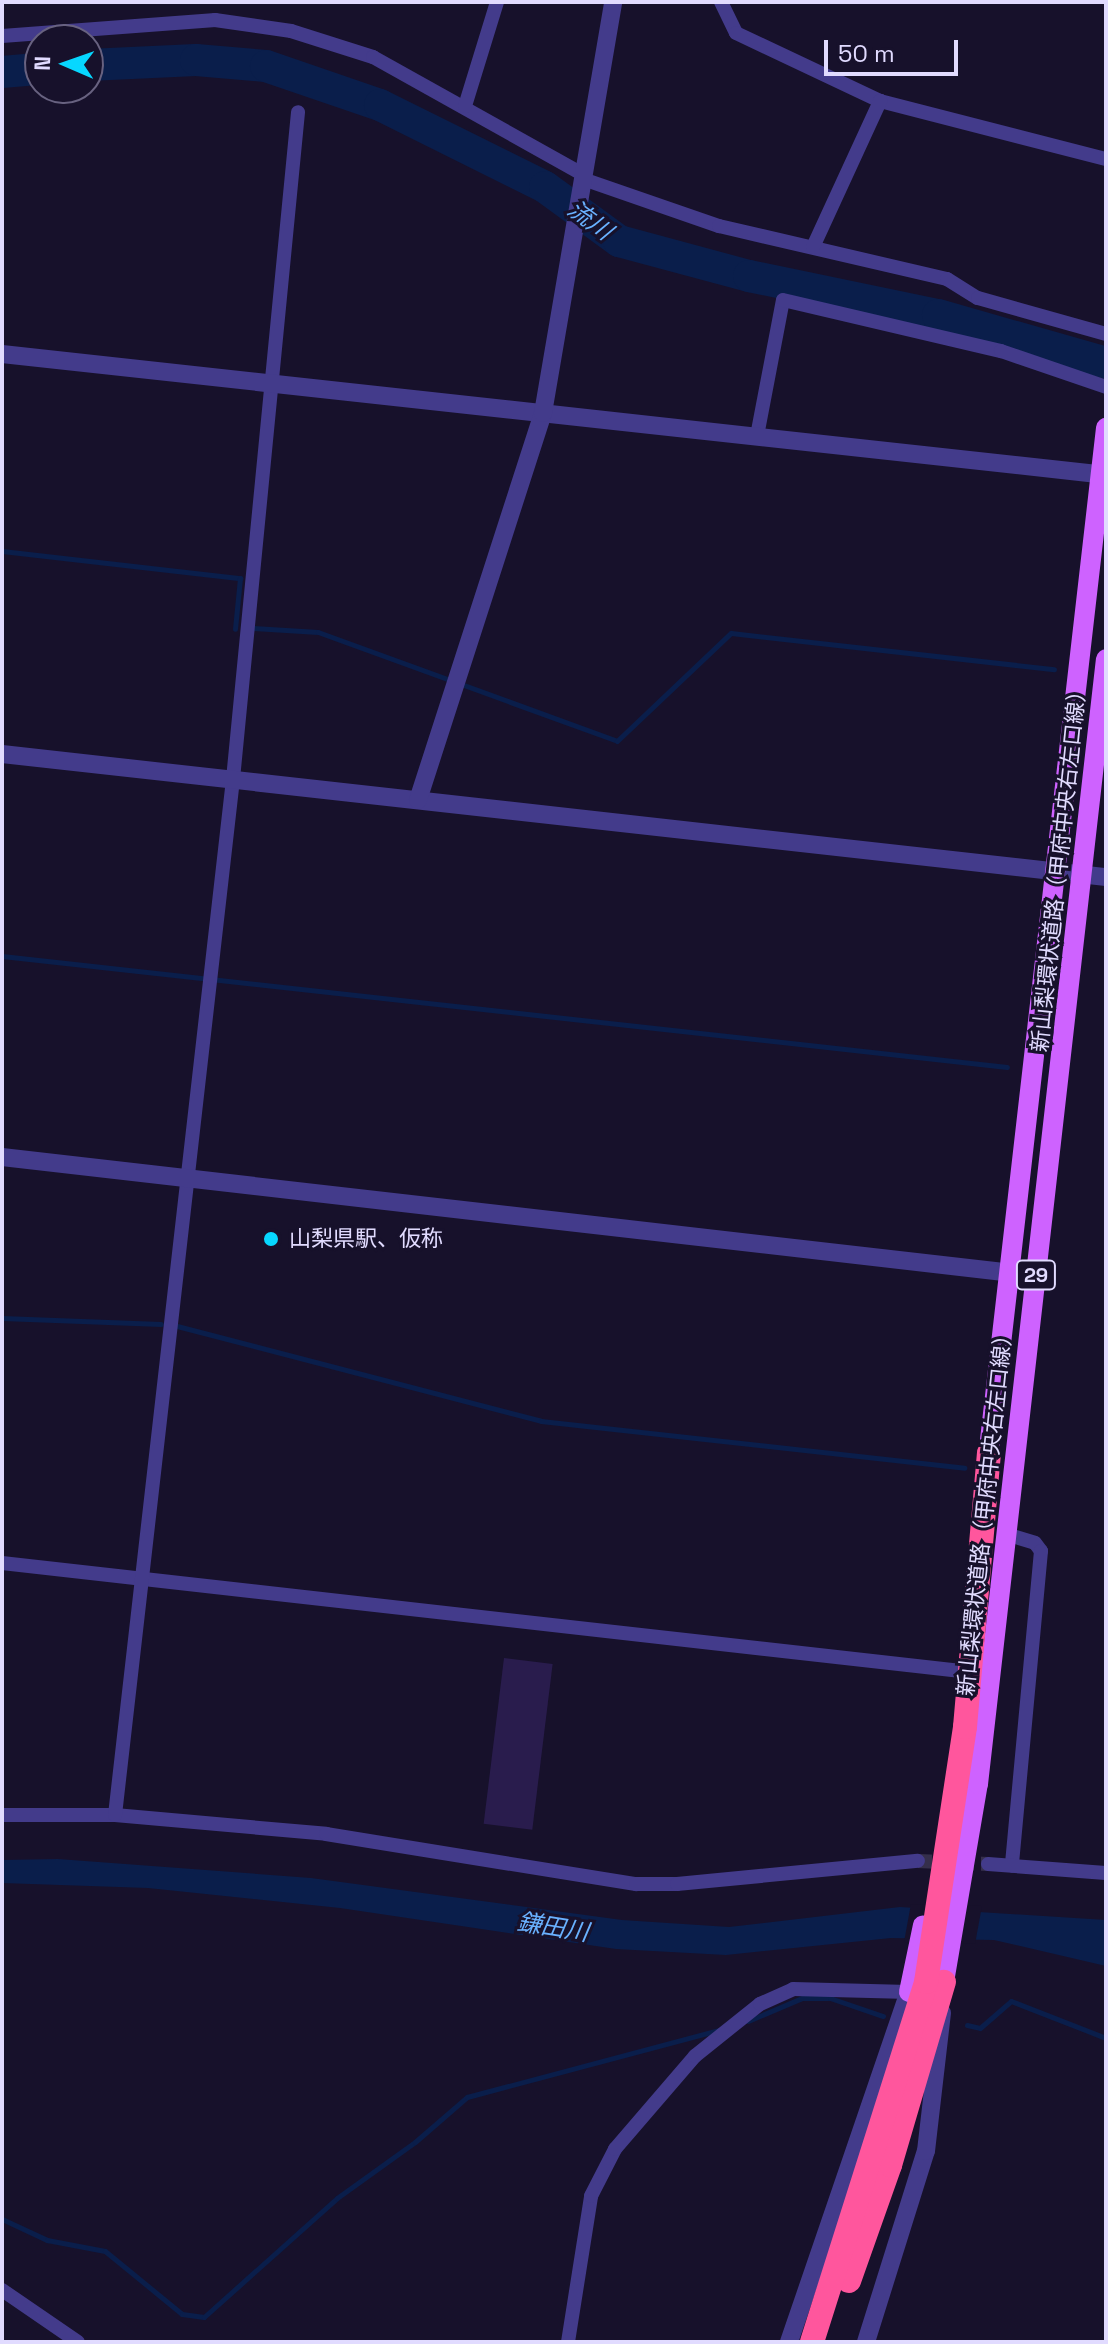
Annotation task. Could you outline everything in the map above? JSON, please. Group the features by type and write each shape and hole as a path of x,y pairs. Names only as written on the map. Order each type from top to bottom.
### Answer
{"highway":[{"path":"828,2342 890,2165 923,1983 946,1887 971,1669 989,1453"},
{"path":"812,2342 923,1983"}],"main road":[{"name":"新山梨環状道路（甲府中央右左口線）","path":"946,1887 961,1671 1012,1273 1054,871 1104,475 1106,428"},
{"name":"新山梨環状道路（甲府中央右左口線）","path":"946,1887 1006,1534 1106,659"}],"street":[{"path":"465,106 497,2"},
{"path":"418,800 454,680 543,413 613,2"},
{"path":"721,2 736,33 880,101 1106,159"},
{"path":"2,36 146,22 215,20 270,28 373,57 465,106 583,178 719,226 947,279 978,298 1106,334"},
{"path":"813,247 880,101"},
{"path":"115,1815 233,779 298,112"},
{"path":"757,436 783,300 1001,351 1106,387"},
{"path":"2,354 1104,475"},
{"path":"2,754 1106,877"},
{"path":"2,1157 1012,1273"},
{"path":"1006,1534 1035,1543 1041,1551 1012,1866"},
{"path":"2,1563 961,1671"},
{"path":"2,1815 115,1815 326,1834 636,1884 677,1884 918,1861"},
{"path":"988,1864 1106,1873"},
{"path":"568,2342 591,2196 609,2161 695,2056 741,2019 793,1989 923,1983"},
{"path":"789,2342 923,1983"},
{"path":"866,2342 926,2151 923,1983"},
{"path":"2,2290 78,2342"}],"water":[{"name":"鎌田川","path":"58,1859 311,1878 622,1920 729,1927 900,1907 1106,1920 1106,1966 994,1940 891,1938 726,1955 616,1949 340,1908 148,1888 2,1883 2,1860"}],"pier":[{"path":"911,1904 982,1906 975,1944 904,1942"}],"building":[{"path":"504,1658 553,1664 532,1830 484,1824"}],"waterway":[{"name":"流川","path":"104,64 196,60 266,66 380,105 545,187 619,241 749,276 938,315 1106,363"},
{"name":"流川","path":"2,72 24,70"},
{"path":"2,551 240,578 235,629"},
{"path":"252,628 318,632 617,741 731,633 1054,669"},
{"path":"2,956 1007,1067"},
{"path":"2,1318 161,1324"},
{"path":"177,1326 541,1421 964,1468"},
{"path":"748,2021 802,1998 830,1998 883,2016"},
{"path":"967,2025 980,2028 1011,2001 1106,2038"},
{"path":"2,2219 47,2240 105,2251 182,2314 204,2317 337,2198 415,2142 467,2097 719,2030"}],"tunnel":[{"path":"918,1861 988,1864"}],"place":[{"name":"山梨県駅、仮称","path":"271,1239"}]}
